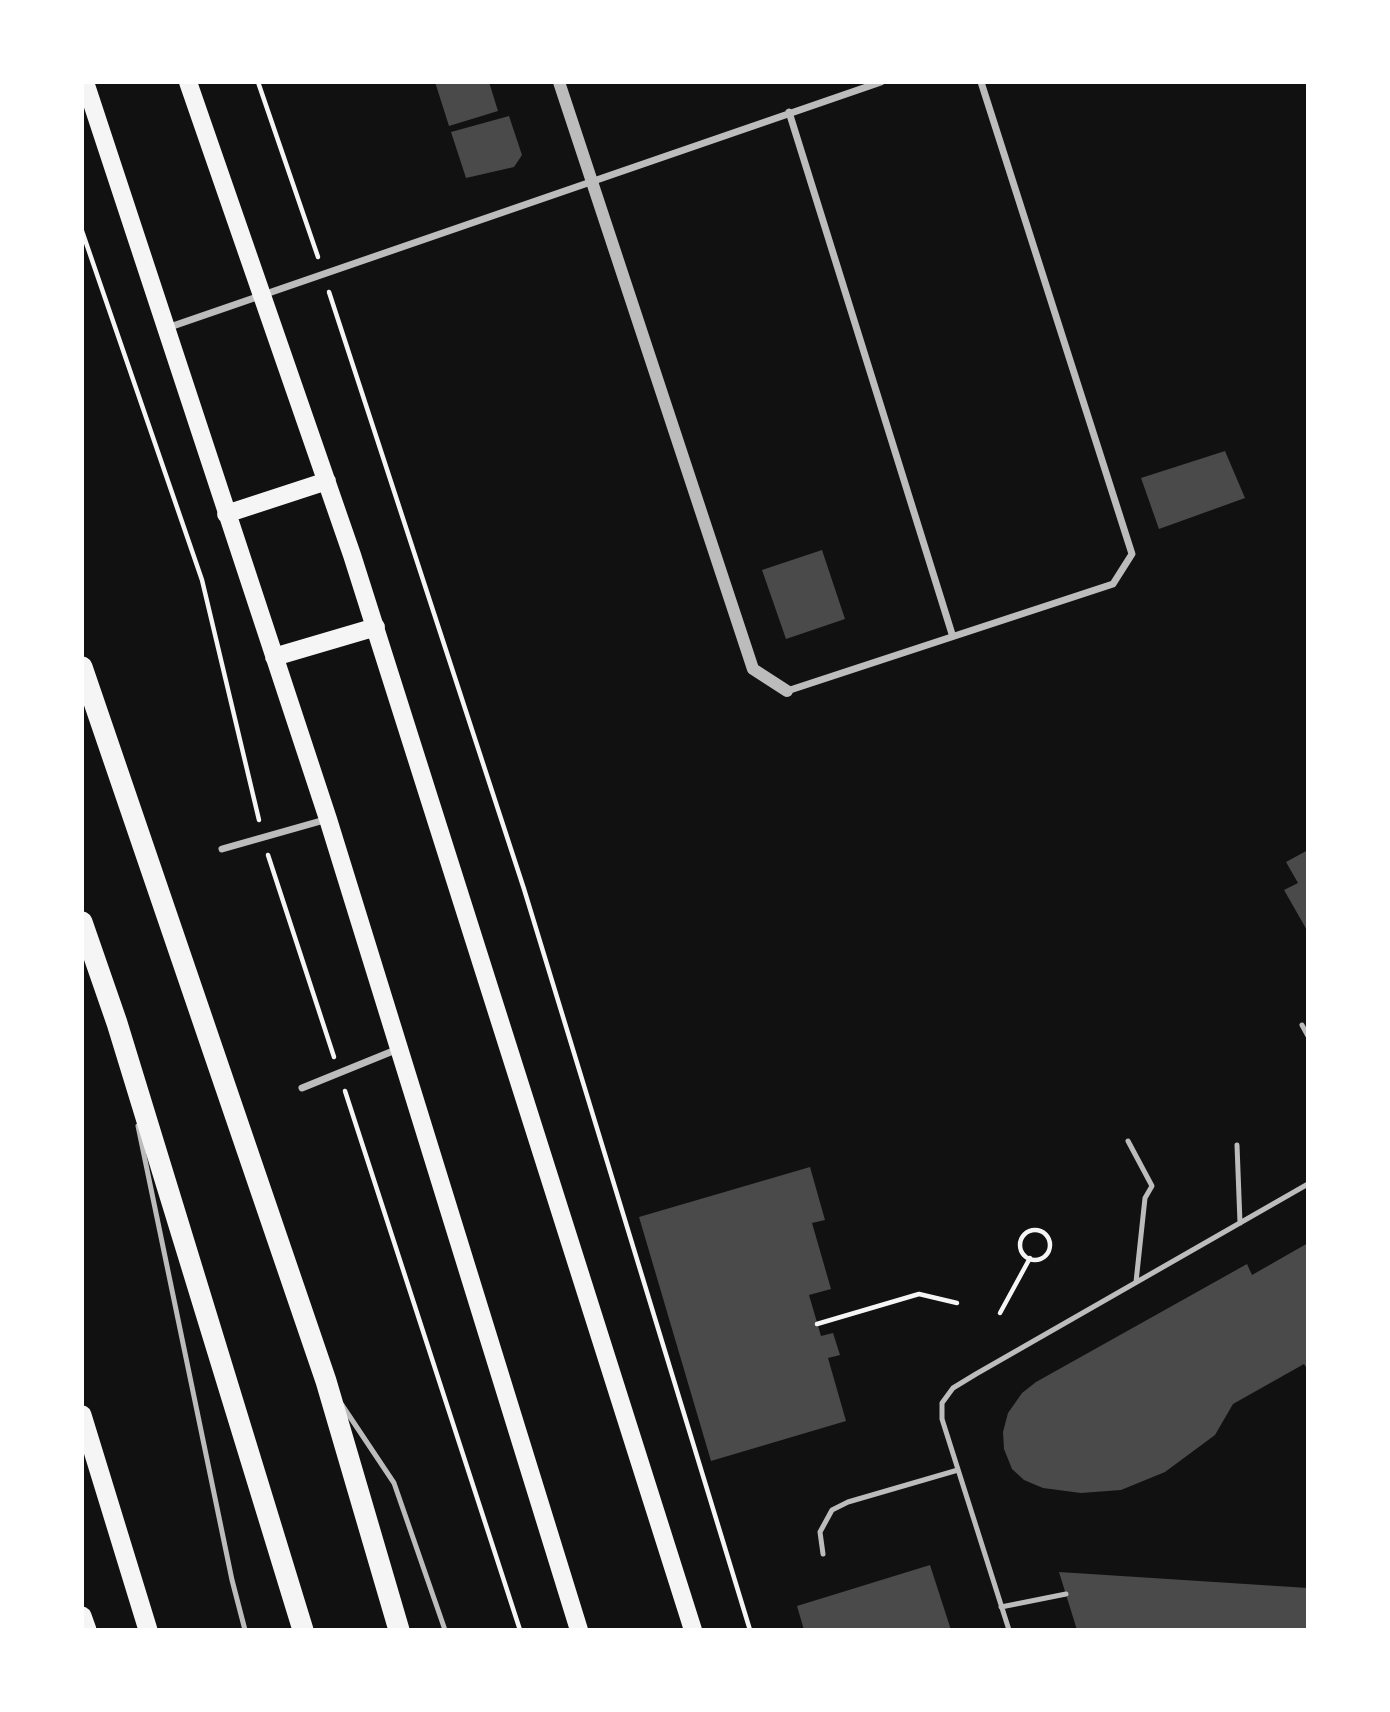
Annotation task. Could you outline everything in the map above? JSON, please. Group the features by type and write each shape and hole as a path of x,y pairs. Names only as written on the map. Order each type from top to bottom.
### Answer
{"highway":[{"path":"82,667 326,1381 400,1630"},
{"path":"82,922 117,1023 303,1630"},
{"path":"82,1415 148,1630"},
{"path":"82,1616 87,1630"}],"main road":[{"path":"85,82 164,329 328,819 579,1630"},
{"path":"188,82 376,627 693,1630"},
{"path":"226,514 327,481"},
{"path":"274,657 376,627"}],"street":[{"path":"559,82 753,669 787,691 952,634 1113,584 1132,554 981,82"},
{"path":"164,329 881,82"},
{"path":"789,112 952,634"},
{"path":"222,849 328,819"},
{"path":"302,1088 399,1048"}],"lane":[{"path":"117,1023 134,1105"},
{"path":"1302,1025 1308,1036"},
{"path":"136,1118 232,1580 245,1630"},
{"path":"1128,1141 1152,1186 1145,1198 1136,1282"},
{"path":"1237,1145 1240,1223"},
{"path":"1009,1630 942,1419 942,1403 953,1388 1308,1184"},
{"path":"326,1381 394,1483 445,1630"},
{"path":"823,1554 820,1532 832,1510 848,1502 958,1470"},
{"path":"1001,1607 1066,1594"}],"path":[{"path":"258,82 324,275 524,889 750,1630"},
{"path":"82,231 202,580 263,838 520,1630"},
{"path":"1030,1231 1044,1233 1049,1241 1048,1251 1042,1258 1030,1258 1021,1251 1022,1237 1030,1231"},
{"path":"1000,1313 1030,1258"},
{"path":"817,1324 919,1294 957,1303"}],"building":[{"path":"435,82 489,82 498,111 449,126"},
{"path":"509,116 522,155 514,167 466,178 451,132"},
{"path":"1225,451 1245,498 1159,529 1141,478"},
{"path":"822,550 845,619 786,639 762,570"},
{"path":"1308,850 1308,932 1284,890 1298,883 1286,862"},
{"path":"810,1167 825,1220 812,1223 831,1289 809,1295 821,1336 833,1333 840,1355 828,1358 846,1421 711,1461 639,1217"},
{"path":"1308,1243 1308,1370 1304,1364 1233,1404 1215,1435 1165,1472 1121,1490 1081,1493 1043,1488 1024,1480 1012,1469 1004,1449 1003,1432 1008,1413 1022,1393 1036,1382 1247,1264 1252,1275"},
{"path":"930,1565 951,1630 804,1630 797,1606"},
{"path":"1059,1572 1308,1588 1308,1630 1077,1630"}]}
